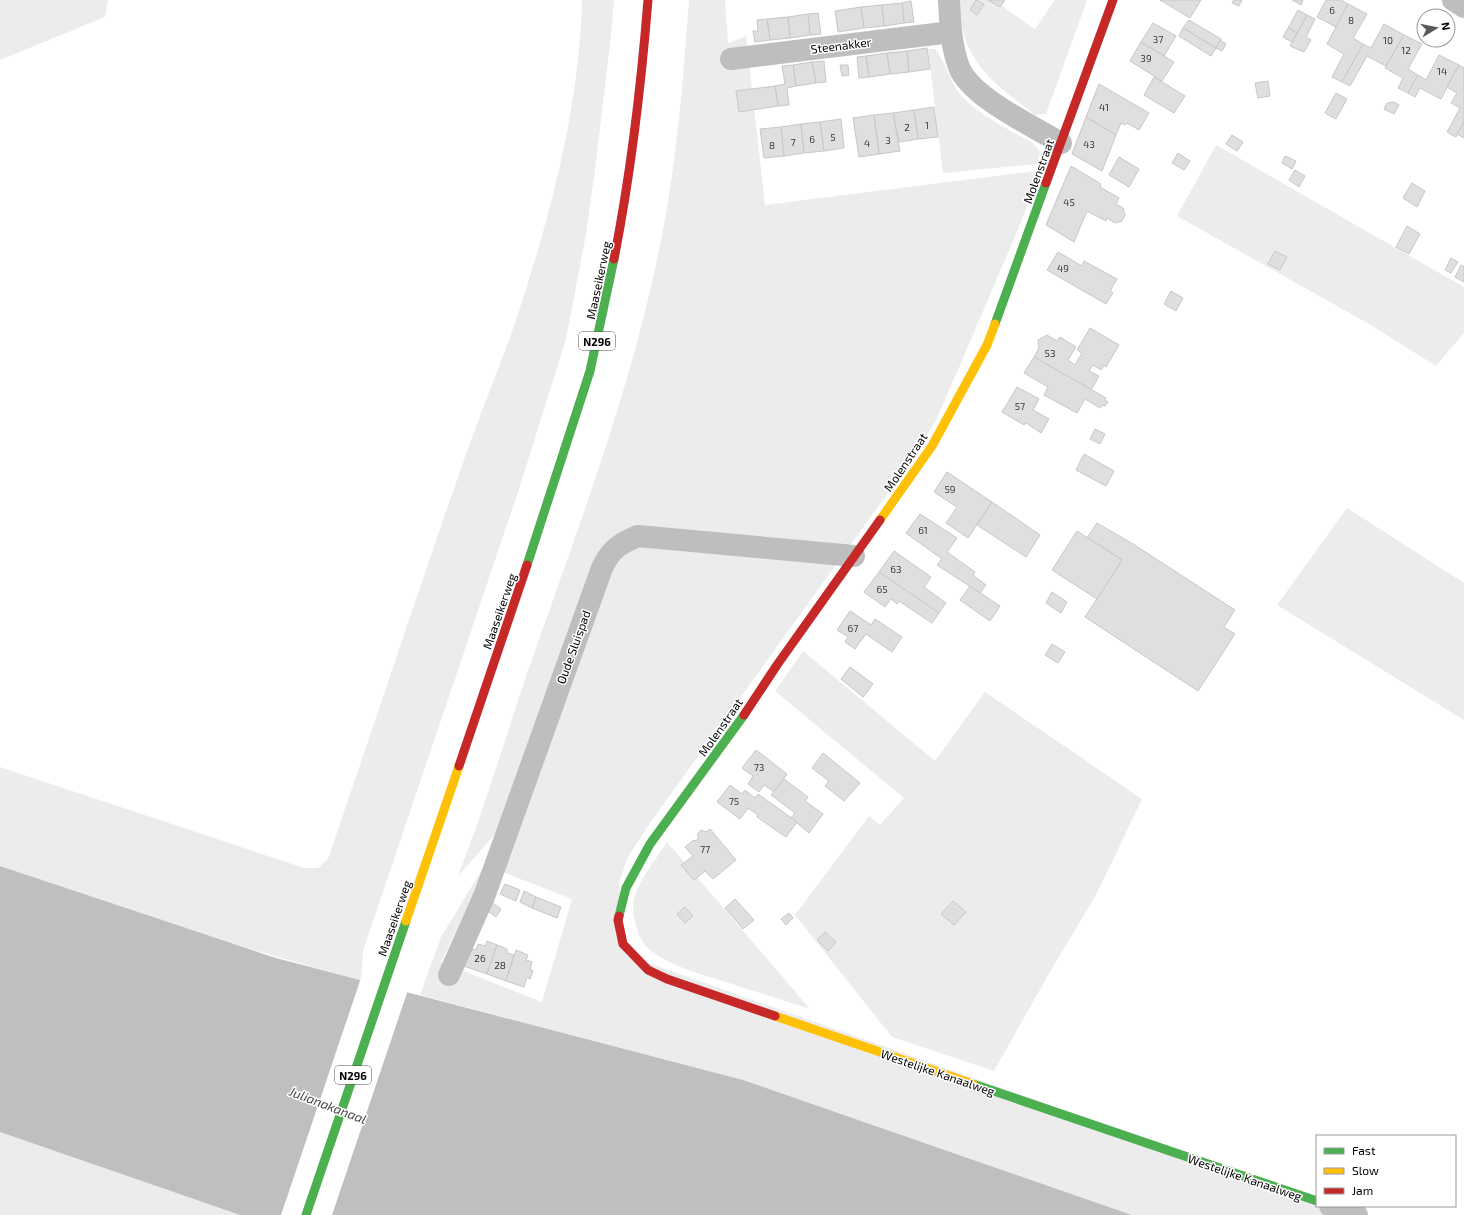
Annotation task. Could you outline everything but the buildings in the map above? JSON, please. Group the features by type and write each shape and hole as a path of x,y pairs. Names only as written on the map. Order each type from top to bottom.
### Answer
{"street":[{"name":"Maaseikerweg","path":"306,1215 542,522 590,371 610,283 627,193 642,80 648,0"},
{"path":"949,0 951,32 959,67 972,86 988,99 1061,143"},
{"name":"Molenstraat","path":"626,888 650,844 731,735 777,665 932,446 987,345 1113,0"},
{"path":"1453,0 1464,6"},
{"name":"Steenakker","path":"731,59 951,32"},
{"name":"Oude Sluispad","path":"449,975 485,894 602,568 609,554 622,542 638,536 854,556"},
{"name":"Westelijke Kanaalweg","path":"626,888 618,920 623,944 648,970 661,976 1316,1202"},
{"path":"1333,1207 1357,1215"}],"shaded area":[{"path":"0,0 108,0 105,17 0,60"},
{"path":"582,0 614,0 595,170 586,234 566,339 519,489 363,951 361,980 224,941 0,866 0,767 304,868 318,868 328,859 471,440 512,333 541,239 552,200 569,121 580,41"},
{"path":"689,0 725,0 728,43 746,36 765,205 1036,171 1038,180 936,420 903,472 650,823 628,857 619,882 626,955 1316,1199 1316,1207 1337,1207 1360,1215 1132,1215 743,1080 420,995 441,937 498,843 441,962 542,1002 572,899 497,870 523,803 458,876 477,825 529,668 585,510 635,350 649,296 667,211 682,91"},
{"path":"958,0 993,0 1035,29 1055,0 1087,0 1046,114 1035,115 1007,93 981,68 969,48 962,24"},
{"path":"928,49 935,49 939,54 956,89 967,101 984,115 1034,144 1040,152 1037,164 943,173"},
{"path":"1216,145 1464,287 1464,333 1436,366 1369,324 1177,216"},
{"path":"1347,508 1464,583 1464,720 1277,605"},
{"path":"803,651 935,761 985,692 1142,799 1096,895 1051,970 994,1071 892,1037 795,915 869,816 880,825 904,798 775,691"},
{"path":"667,842 810,1009 685,969 663,959 646,946 637,930 633,911 634,900 639,885"},
{"path":"0,1132 240,1215 0,1215"}],"water":[{"name":"Julianakanaal","path":"0,866 276,958 743,1080 1132,1215 240,1215 0,1132"}],"pier":[{"path":"361,978 408,990 332,1215 281,1215"}],"traffic: fast":[{"path":"995,324 1046,183"},
{"path":"527,565 590,371 614,259"},
{"path":"619,916 626,888 650,844 744,715"},
{"path":"306,1215 406,921"},
{"path":"973,1084 1316,1201"}],"traffic: slow":[{"path":"880,520 932,446 987,345 995,324"},
{"path":"406,921 459,766"},
{"path":"775,1016 973,1084"}],"traffic: jam":[{"path":"614,259 626,194 635,130 648,0"},
{"path":"1046,183 1113,0"},
{"path":"744,715 777,665 880,520"},
{"path":"459,766 527,565"},
{"path":"619,916 618,920 623,944 648,970 667,979 775,1016"}]}
